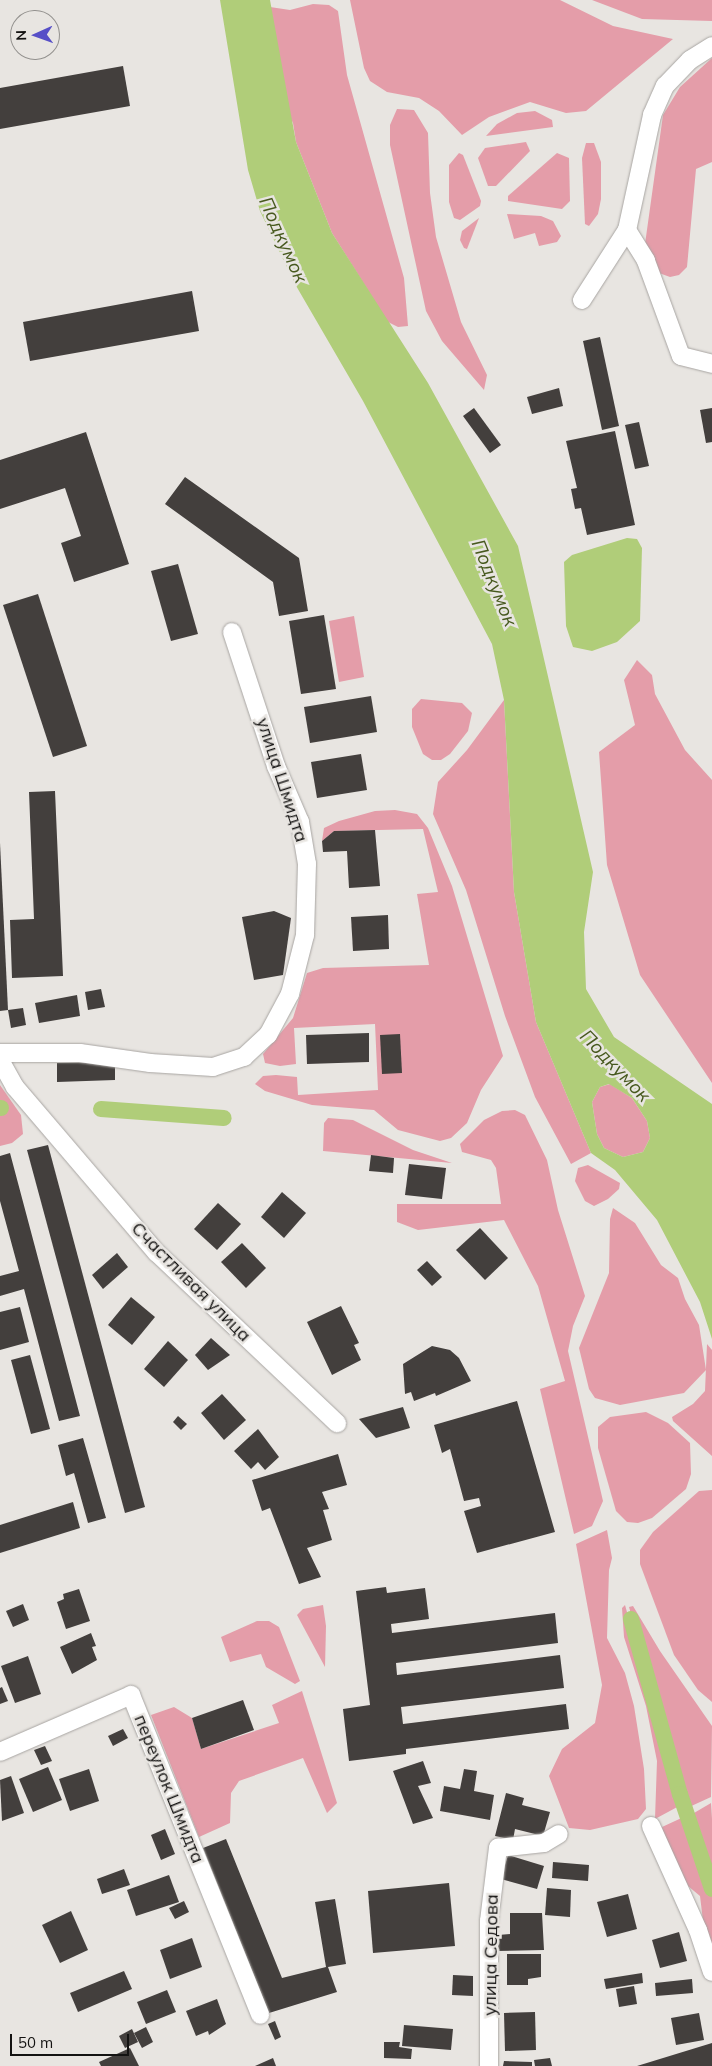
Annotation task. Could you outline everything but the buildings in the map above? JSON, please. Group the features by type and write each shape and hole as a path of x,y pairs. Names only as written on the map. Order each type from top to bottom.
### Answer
{"street":[{"path":"582,300 627,230 652,115 665,86 690,60 712,46"},
{"path":"627,230 650,270 681,356 712,364"},
{"name":"улица Шмидта","path":"0,1053 80,1053 150,1063 213,1067 244,1057 268,1035 290,994 305,935 307,864 300,822 276,766 232,632"},
{"name":"Счастливая улица","path":"0,1060 15,1087 157,1253 337,1423"},
{"name":"переулок Шмидта","path":"0,1752 131,1695 260,2016"},
{"path":"650,1826 698,1930 712,1972"},
{"name":"улица Седова","path":"489,2066 489,1921 498,1848 544,1842 559,1834"}],"shaded area":[{"path":"350,0 560,0 613,26 673,39 586,111 566,113 530,102 489,117 462,135 439,111 419,98 387,92 370,81 364,68"},
{"path":"592,0 712,0 712,21 642,19"},
{"path":"313,4 329,5 338,11 347,75 404,278 408,326 398,327 388,322 332,233 296,142 293,123 274,85 270,7 290,10"},
{"path":"712,58 712,162 696,169 687,267 679,275 670,277 659,273 645,244 663,115 680,87"},
{"path":"397,109 414,110 428,133 430,193 436,237 461,322 487,375 484,390 442,341 426,311 390,145 390,125"},
{"path":"535,111 552,120 553,127 486,136 497,124 517,113"},
{"path":"526,142 530,151 496,186 488,186 478,158 485,148"},
{"path":"586,143 594,143 601,162 601,199 598,214 589,226 585,224 582,158"},
{"path":"459,153 463,155 481,201 480,206 460,220 454,218 449,202 449,165"},
{"path":"557,153 569,158 570,201 562,209 508,201 508,196"},
{"path":"507,214 541,216 553,221 561,236 557,242 539,246 535,233 514,239"},
{"path":"479,218 467,249 464,248 460,240 462,231"},
{"path":"354,616 364,677 339,682 329,621"},
{"path":"637,660 652,675 655,694 685,750 712,780 712,1083 640,975 607,865 599,752 635,725 624,680"},
{"path":"421,699 462,703 472,713 468,731 450,754 441,760 432,760 423,754 412,727 412,709"},
{"path":"504,700 514,892 536,1022 591,1153 571,1164 535,1097 505,1016 466,890 433,814 438,782 467,750"},
{"path":"395,810 417,814 428,828 452,886 503,1056 481,1090 467,1123 451,1138 440,1141 398,1130 374,1110 312,1105 265,1091 255,1084 263,1076 276,1075 297,1077 298,1095 378,1090 375,1024 294,1028 296,1064 280,1066 265,1063 263,1054 293,1018 307,973 323,968 429,965 417,894 438,892 423,829 334,831 322,841 324,828 339,821 375,811"},
{"path":"610,1084 632,1098 647,1121 650,1138 643,1152 623,1157 604,1148 597,1134 592,1102 600,1087"},
{"path":"0,1085 21,1115 23,1134 12,1143 0,1146"},
{"path":"515,1110 525,1115 547,1160 558,1210 585,1296 573,1326 568,1351 603,1501 592,1526 574,1534 540,1389 565,1381 538,1286 504,1220 418,1230 397,1222 397,1204 501,1204 496,1168 491,1160 462,1152 460,1144 484,1120 502,1111"},
{"path":"328,1118 353,1120 413,1150 452,1163 323,1151 324,1123"},
{"path":"588,1165 620,1183 619,1189 608,1199 594,1206 585,1201 575,1181 578,1168"},
{"path":"613,1208 635,1223 661,1265 678,1278 685,1299 699,1325 706,1370 684,1393 620,1405 595,1398 589,1389 579,1348 609,1273 610,1219"},
{"path":"707,1344 712,1350 712,1456 673,1421 672,1417 693,1404 705,1391"},
{"path":"646,1412 668,1423 690,1443 691,1474 686,1489 652,1518 638,1523 627,1522 616,1511 598,1448 598,1427 610,1417"},
{"path":"712,1490 712,1702 698,1690 674,1655 640,1564 640,1550 653,1532 699,1491"},
{"path":"607,1530 612,1558 609,1570 607,1638 625,1673 634,1706 644,1769 646,1809 638,1819 590,1830 569,1828 549,1776 562,1749 595,1723 602,1685 576,1544"},
{"path":"323,1605 326,1626 325,1667 297,1615 303,1609"},
{"path":"625,1605 681,1805 655,1819 657,1761 646,1706 624,1637 622,1608"},
{"path":"633,1606 660,1651 712,1726 711,1797 687,1808 629,1607"},
{"path":"257,1621 269,1621 279,1627 300,1681 295,1684 266,1667 261,1654 230,1662 221,1637"},
{"path":"302,1691 337,1803 327,1813 303,1758 239,1781 231,1793 230,1823 199,1837 151,1715 174,1707 192,1718 201,1749 279,1723 272,1705"},
{"path":"711,1803 712,1819 712,1871 694,1813"},
{"path":"688,1815 712,1890 712,1955 704,1929 700,1896 688,1886 666,1852 662,1827"}],"water":[{"name":"Подкумок","path":"220,0 270,0 296,142 332,233 428,383 518,546 593,872 584,932 586,989 614,1037 712,1104 712,1339 700,1302 657,1220 615,1170 591,1153 536,1022 514,892 504,700 492,644 363,401 295,284 260,211 248,170","holes":["609,1084 632,1098 647,1121 650,1138 643,1152 623,1157 604,1148 597,1134 592,1102 600,1087"]},
{"path":"627,538 637,539 642,548 640,621 617,642 592,651 573,647 566,626 564,562 572,555"}],"waterway":[{"path":"101,1109 224,1118"},
{"path":"631,1619 680,1794 712,1889"}]}
